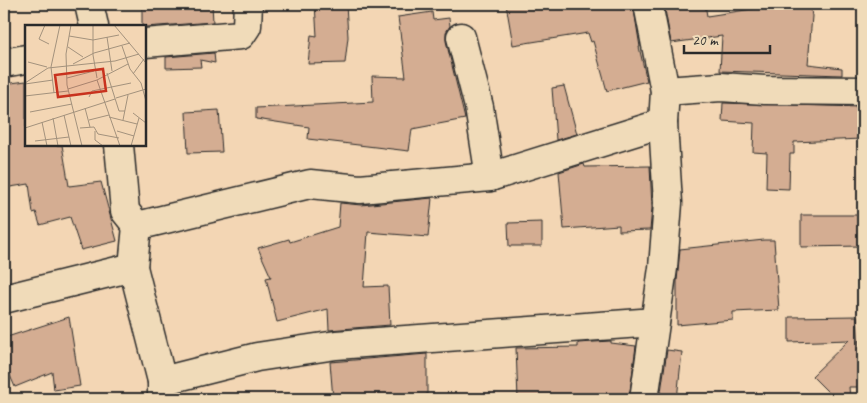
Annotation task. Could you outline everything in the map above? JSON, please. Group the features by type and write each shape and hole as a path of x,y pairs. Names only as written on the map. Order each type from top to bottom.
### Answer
{"street":[{"path":"89,4 94,25"},
{"path":"146,43 241,35 247,26 248,4"},
{"path":"644,399 663,268 668,203 663,123 665,91 648,4"},
{"path":"461,37 479,107 490,178"},
{"path":"4,63 25,59"},
{"path":"665,91 721,87 863,91"},
{"path":"136,226 310,184 360,189 490,178 663,123"},
{"path":"119,146 125,211 136,226 133,267 162,390 257,358 336,346 655,322"},
{"path":"4,299 133,267"}],"building":[{"path":"142,4 212,4 213,22 146,27 146,25 142,25"},
{"path":"315,4 346,4 348,37 345,63 308,64 311,35 317,36"},
{"path":"506,4 633,4 639,47 647,81 607,91 593,41 591,42 588,33 513,45"},
{"path":"664,4 705,4 707,16 765,7 764,4 810,4 812,16 808,64 842,68 842,75 720,71 722,36 671,43"},
{"path":"432,12 433,20 449,18 450,26 446,32 446,41 465,119 412,129 409,151 308,139 309,127 256,119 256,108 373,102 372,76 406,77 398,17"},
{"path":"214,53 215,63 200,60 201,67 166,68 166,57"},
{"path":"25,81 25,146 62,146 69,186 101,182 117,241 81,250 70,217 40,225 36,212 33,213 29,184 4,188 4,84"},
{"path":"564,86 577,134 556,140 552,88"},
{"path":"723,103 860,107 861,139 794,142 794,154 790,154 789,189 766,188 767,153 753,152 754,123 722,121"},
{"path":"219,110 222,152 188,153 186,112"},
{"path":"584,164 585,167 650,166 652,208 650,230 619,231 619,225 564,229 559,172"},
{"path":"432,198 428,237 368,232 364,287 388,286 390,325 329,330 328,309 277,322 266,278 271,277 258,248 289,239 290,242 338,227 340,203 361,205"},
{"path":"801,215 863,215 863,246 801,247"},
{"path":"542,222 542,246 509,246 508,223"},
{"path":"774,240 779,310 733,312 733,320 677,325 677,281 680,249"},
{"path":"857,316 859,349 863,349 863,387 849,387 850,399 835,399 812,376 849,340 789,342 789,317"},
{"path":"69,317 80,386 54,390 52,372 15,387 4,362 4,338"},
{"path":"611,341 611,343 636,346 629,399 518,399 516,348 578,347 578,343"},
{"path":"667,350 682,352 677,399 660,399"},
{"path":"427,354 427,399 333,399 330,362"}]}
